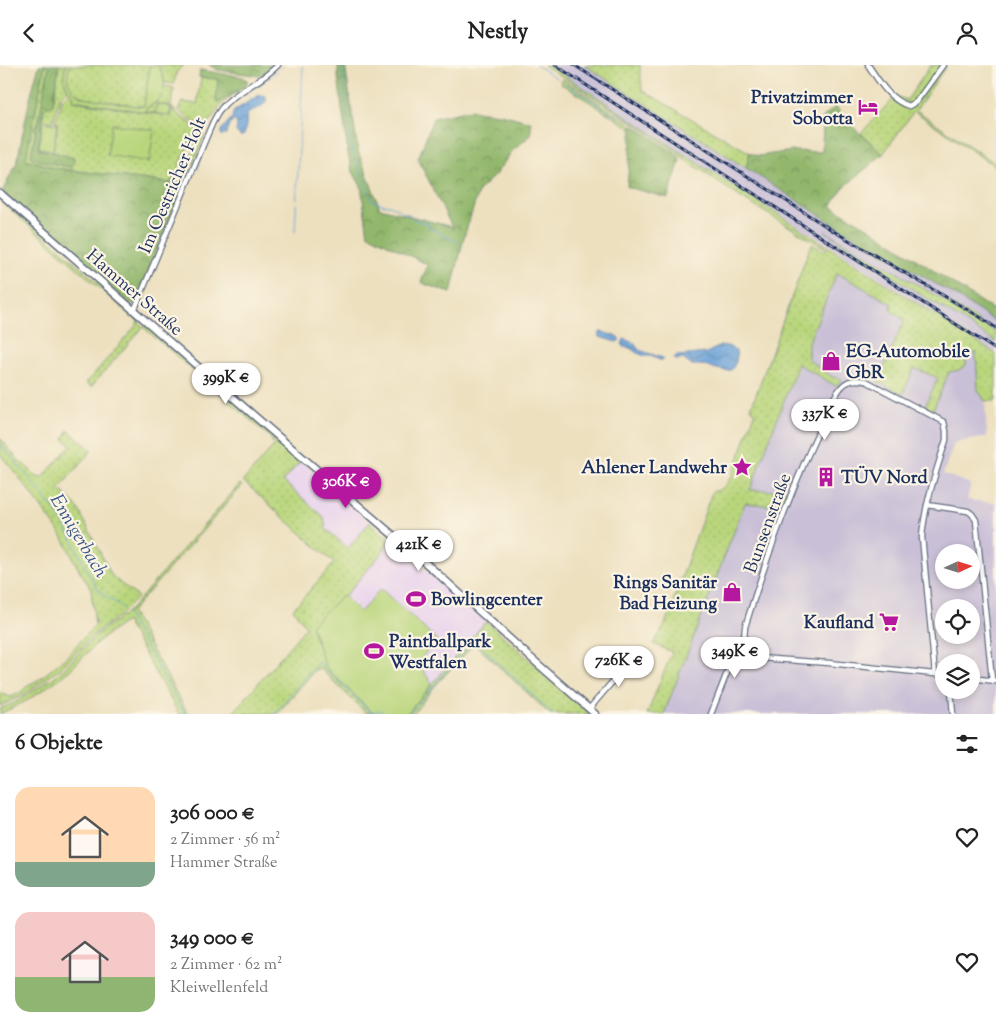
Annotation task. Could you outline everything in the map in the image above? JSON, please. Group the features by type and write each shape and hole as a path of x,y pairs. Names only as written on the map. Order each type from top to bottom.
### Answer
{"main road":[{"name":"Hammer Straße","path":"0,193 430,567 595,714"}],"street":[{"name":"Im Oestricher Holt","path":"134,311 216,116 226,103 265,77 278,65"},
{"path":"868,65 882,86 892,96 902,104 909,106 916,102 943,65"},
{"name":"Bunsenstraße","path":"746,657 745,627 776,532 791,494 838,391 848,381 856,380 866,381 944,422 946,440 926,505 922,537 935,674"},
{"path":"926,505 968,511 972,513 976,520 994,680 980,679"},
{"path":"711,714 730,665 739,658 829,663 935,674"},
{"path":"589,709 618,674 632,662"},
{"path":"952,699 953,714"}],"shaded area":[{"path":"549,65 584,65 834,225 928,279 987,316 996,322 996,353 682,153"},
{"path":"837,273 892,304 890,311 903,320 878,382 903,394 914,368 938,379 925,406 933,410 949,372 959,370 965,353 976,353 978,390 985,401 987,437 954,443 943,474 971,484 967,500 996,503 996,714 664,714 745,503 782,507 789,491 750,490 799,364 836,386 842,379 832,377 808,360 808,344"},
{"path":"301,461 370,522 348,548 326,529 283,481"},
{"path":"390,541 486,621 432,684 418,662 437,640 381,590 360,612 344,597"}],"green space":[{"path":"39,65 45,65 26,159 55,168 170,183 173,177 179,179 183,176 187,177 135,303 129,304 2,192 17,162"},
{"path":"45,65 49,65 38,124 35,126 31,156 35,159 71,167 74,158 53,152 58,123 55,122 63,98 69,92 74,96 73,101 170,116 171,112 173,112 171,110 172,107 182,117 200,129 192,137 176,175 177,178 183,175 198,137 203,134 204,138 187,177 185,176 171,183 55,168 25,159"},
{"path":"49,65 59,65 53,104 44,108 38,149 74,158 73,166 71,167 42,161 31,156 36,132 35,126 38,124"},
{"path":"59,65 66,65 64,77 68,89 60,97 53,122 43,120 44,108 53,104"},
{"path":"66,65 70,65 68,80 71,88 83,97 144,106 150,65 157,65 161,71 164,89 158,100 146,108 146,112 73,100 74,96 65,82"},
{"path":"70,65 150,65 144,106 80,96 68,83 67,74"},
{"path":"157,65 184,65 177,71 174,84 165,83"},
{"path":"209,65 275,65 260,76 218,70"},
{"path":"338,65 345,65 358,151 380,208 452,227 418,159 433,118 470,110 505,115 531,122 531,135 513,150 495,175 479,190 464,237 451,293 421,282 428,265 368,235 361,186 352,170 348,154"},
{"path":"544,65 549,65 682,153 996,354 996,401 985,401 978,390 976,353 966,353 966,365 959,370 949,372 933,410 925,406 938,378 914,368 903,394 878,382 904,320 890,310 892,304 837,273 808,344 808,359 832,377 842,379 836,386 798,364 750,490 789,491 782,507 745,503 664,714 647,714 672,652 653,644 664,627 712,492 723,488 731,478 755,413 751,408 810,247 812,244 825,251 827,249 741,198 632,122"},
{"path":"584,65 640,65 642,90 750,153 746,168"},
{"path":"869,65 872,65 891,91 907,100 931,65 941,65 916,101 906,104 888,90"},
{"path":"944,65 947,65 916,110 996,164 996,167 914,111 883,154 861,133 892,100 907,106 916,104"},
{"path":"200,70 243,77 247,80 247,84 218,103 216,100 218,79 199,77"},
{"path":"201,78 218,79 216,100 240,90 220,106 211,120 204,126 190,120 178,109 183,102 197,104"},
{"path":"562,79 632,125 632,129 560,83"},
{"path":"165,86 174,88 171,106 157,104 155,113 146,112 146,108 156,103"},
{"path":"157,104 171,107 169,116 155,113"},
{"path":"836,106 844,119 883,154 843,188 831,206 869,228 996,312 996,322 948,291 835,225 746,168 750,153 758,156 793,151 822,152 823,117"},
{"path":"43,122 57,124 53,150 39,148"},
{"path":"112,124 154,130 149,162 107,155"},
{"path":"632,126 679,157 680,161 668,198 627,187"},
{"path":"0,196 139,319 143,327 91,387 86,383 135,327 138,321 129,316 0,200"},
{"path":"825,231 973,317 996,333 996,342 862,257"},
{"path":"146,325 275,437 273,443 270,437 143,327"},
{"path":"68,430 92,450 59,489 79,510 111,574 138,597 119,616 93,635 60,669 25,694 0,706 0,693 11,697 38,680 65,658 95,625 91,589 62,536 0,454 0,438 20,462 37,477 42,478 71,445 64,439"},
{"path":"277,442 280,442 301,461 283,481 324,517 326,529 348,548 370,522 389,540 382,553 344,597 311,625 326,668 374,714 367,714 320,668 315,670 277,714 232,714 306,627 293,609 334,563 243,481"},
{"path":"240,484 242,486 131,612 188,714 179,714 126,621 99,641 60,678 28,700 0,714 0,709 14,703 63,670 95,636 130,610"},
{"name":"Paintballpark Westfalen","path":"381,589 437,640 418,662 432,684 407,714 374,714 326,668 311,625 343,595 360,612"},
{"path":"486,621 591,714 550,714 474,645 434,687 413,714 407,714"}],"water":[{"path":"257,96 266,96 266,102 247,114 243,136 236,132 237,124 235,120 229,125 226,134 222,136 221,130 232,118 234,111"},
{"path":"600,332 618,337 619,341 616,342 600,337"},
{"path":"624,339 634,343 639,350 664,359 662,361 623,347"},
{"path":"720,346 728,346 736,351 736,361 731,370 725,371 701,365 691,365 683,359 675,360 674,358 677,356 706,353"}],"waterway":[{"path":"198,170 212,133 225,110 284,65"},
{"path":"342,65 352,151 372,200 390,205 409,214 413,219 428,224 430,228 459,243"},
{"path":"536,65 558,79"},
{"path":"295,232 303,66"},
{"path":"564,83 603,108"},
{"path":"606,110 618,118"},
{"name":"Ennigerbach","path":"0,443 56,512 98,589 125,611"},
{"name":"Ennigerbach","path":"127,614 185,714"},
{"path":"409,714 470,645 474,643 477,643 553,714"},
{"path":"274,714 319,662 371,713 380,710 386,714"}],"railway":[{"path":"555,65 996,350"},
{"path":"574,65 835,232 996,328"}],"place":[{"name":"Privatzimmer Sobotta","path":"868,107"},
{"name":"EG-Automobile GbR","path":"831,361"},
{"name":"Ahlener Landwehr","path":"742,467"},
{"name":"TÜV Nord","path":"826,477"},
{"name":"Rings Sanitär Bad Heizung","path":"732,592"},
{"name":"Bowlingcenter","path":"416,599"},
{"name":"Kaufland","path":"889,622"},
{"name":"Paintballpark Westfalen","path":"374,651"}]}
